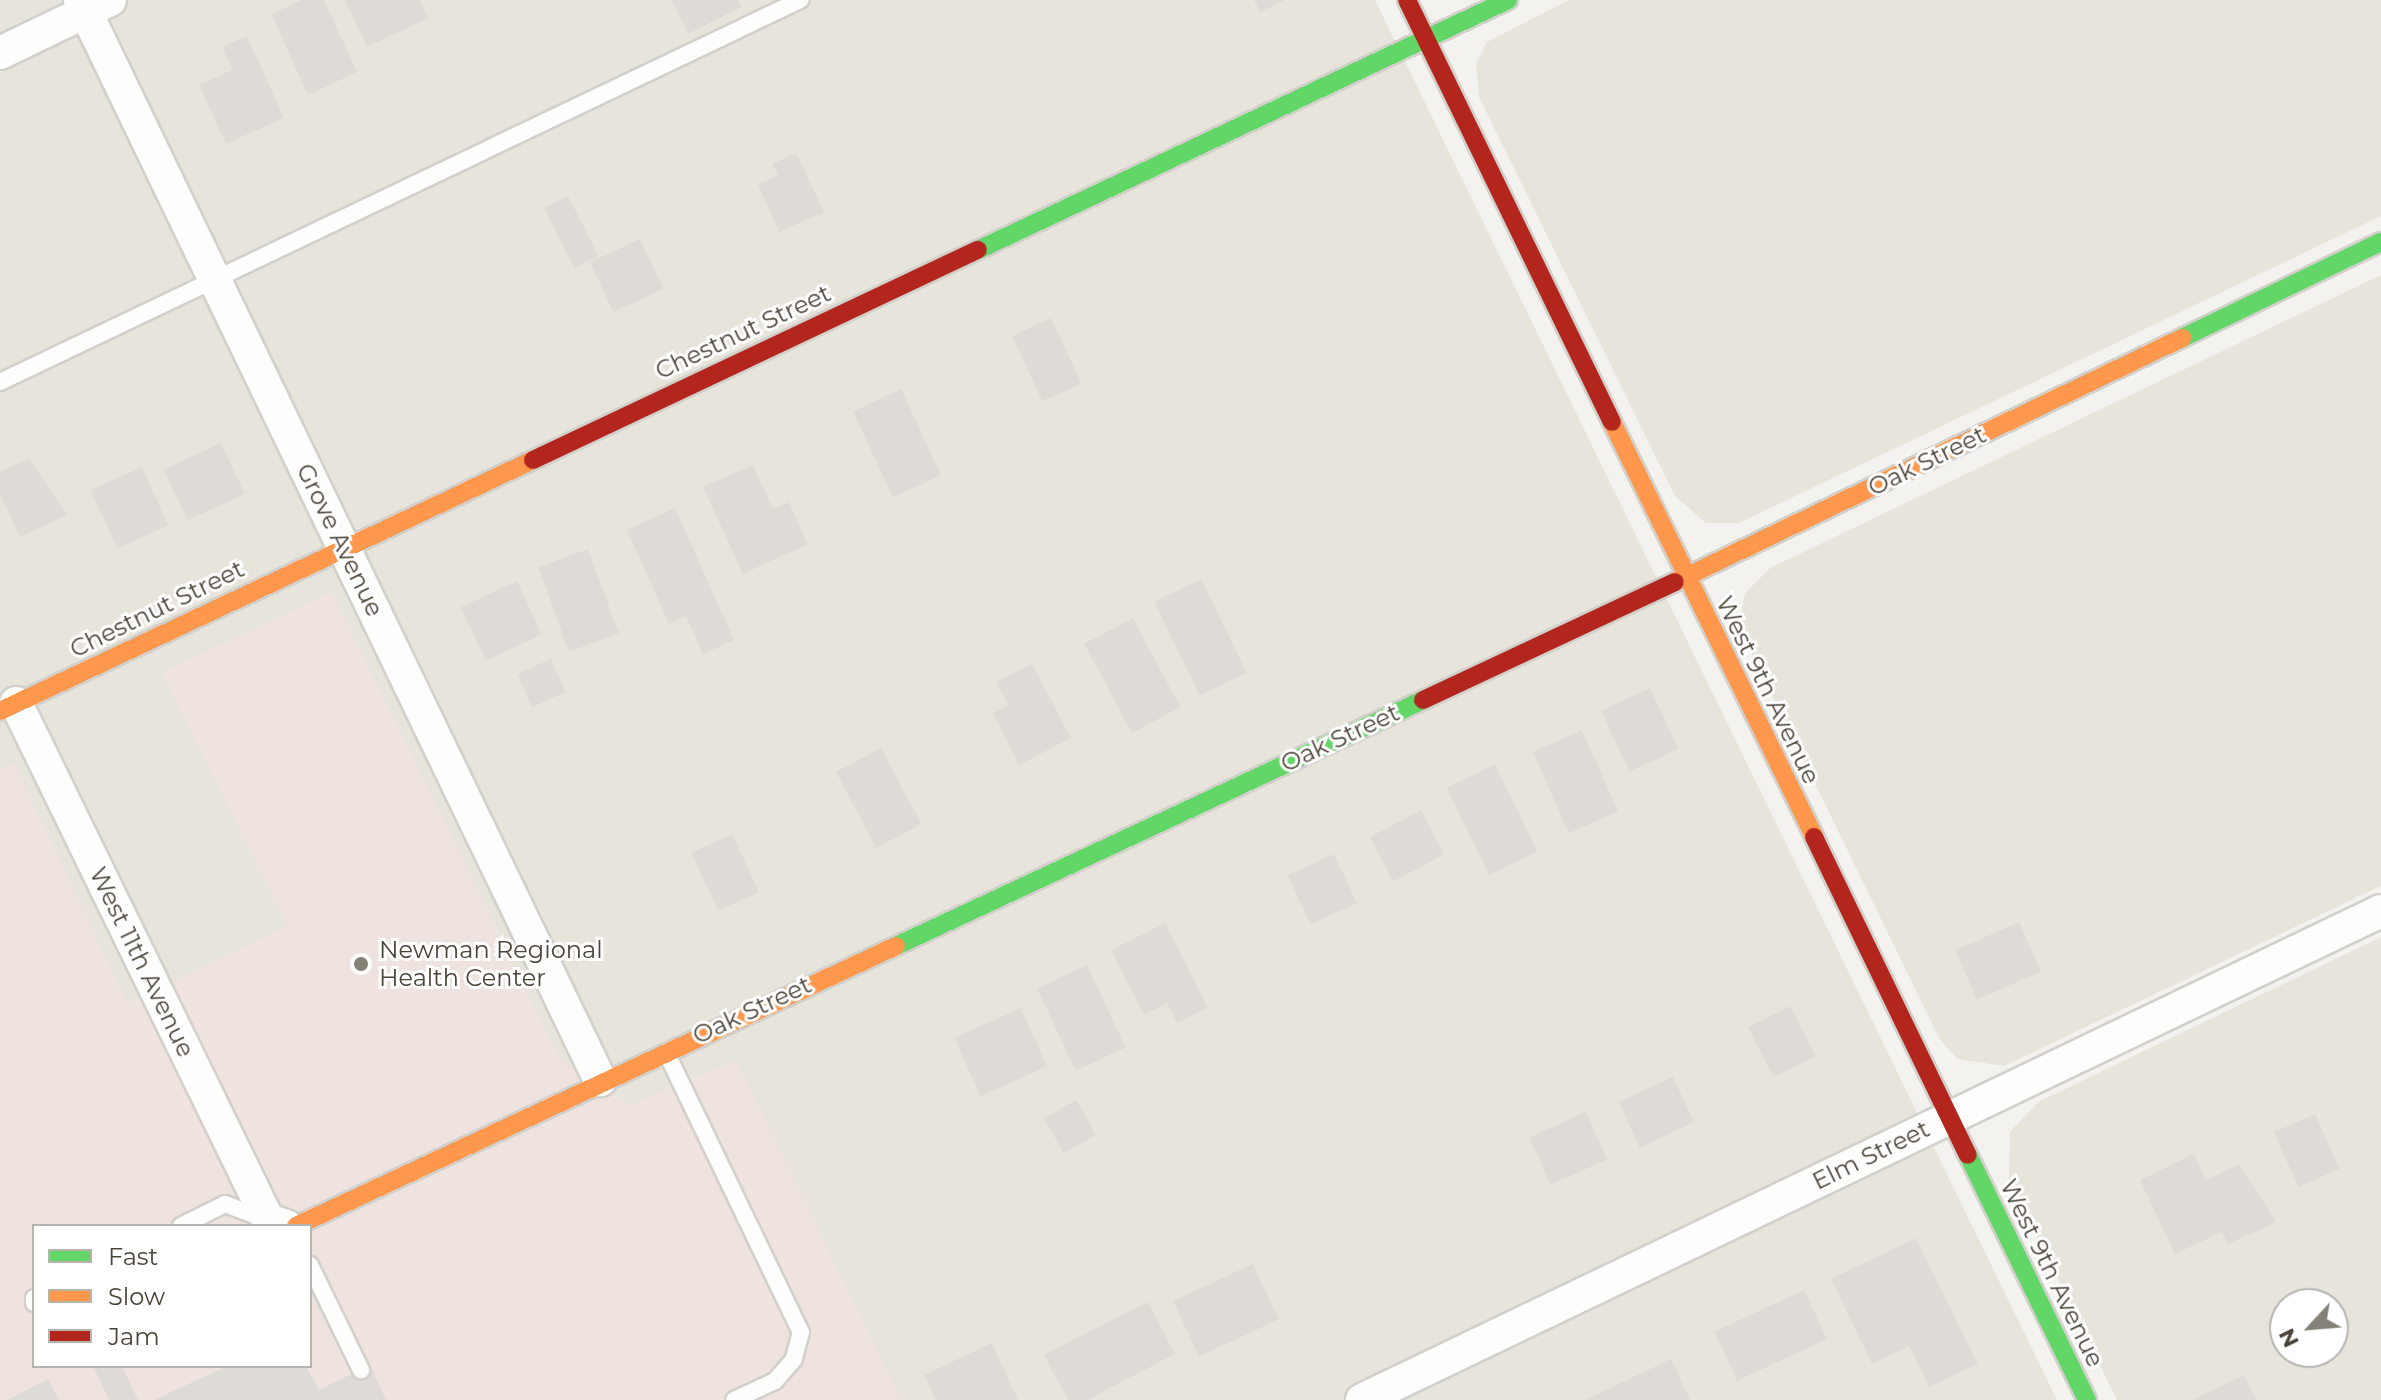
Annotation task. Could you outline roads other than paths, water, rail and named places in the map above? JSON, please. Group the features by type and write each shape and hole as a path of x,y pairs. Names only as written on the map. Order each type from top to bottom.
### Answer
{"street":[{"name":"West 9th Avenue","path":"1407,0 2087,1400"},
{"name":"Chestnut Street","path":"8,707 343,546 1508,0"},
{"name":"Grove Avenue","path":"92,4 215,281 600,1080"},
{"path":"0,53 92,4"},
{"name":"Oak Street","path":"283,1224 1686,577 2381,242"},
{"name":"West 11th Avenue","path":"8,707 283,1224"},
{"name":"Elm Street","path":"1362,1400 2381,911"}],"lane":[{"path":"0,382 800,0"},
{"path":"665,1050 801,1332 794,1359 775,1381 734,1400"},
{"path":"185,1224 225,1204 283,1224"},
{"path":"312,1269 361,1370"}],"place":[{"name":"Newman Regional Health Center","path":"361,964"}]}
